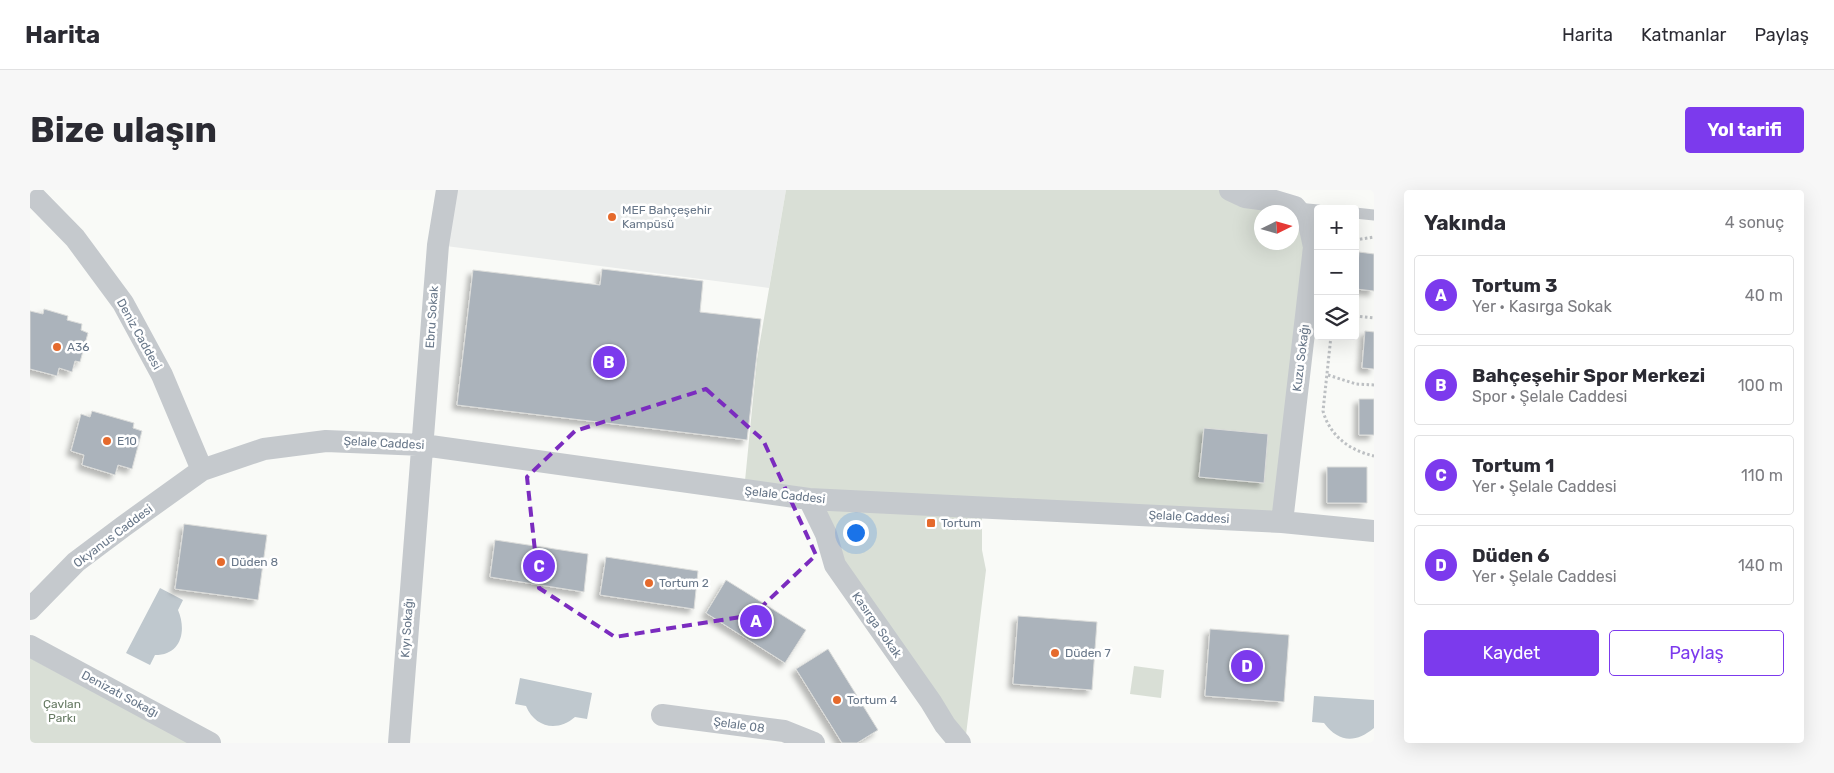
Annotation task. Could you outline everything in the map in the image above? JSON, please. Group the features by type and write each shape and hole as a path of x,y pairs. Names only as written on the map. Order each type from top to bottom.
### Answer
{"street":[{"name":"Ebru Sokak","path":"417,513 438,245 447,190"},
{"path":"1230,190 1245,197 1275,201 1288,205"},
{"name":"Deniz Caddesi","path":"30,192 74,238 123,303 162,375 202,470"},
{"name":"Kuzu Sokağı","path":"1282,522 1314,247 1309,224 1299,212"},
{"name":"Şelale Caddesi","path":"202,470 264,449 326,441 423,445 809,499 1282,522 1374,531"},
{"name":"Okyanus Caddesi","path":"30,609 76,562 202,470"},
{"name":"Kasırga Sokak","path":"809,499 826,534 835,565 945,725 960,743"},
{"name":"Kıyı Sokağı","path":"399,743 417,513"},
{"name":"Denizatı Sokağı","path":"30,646 210,743"},
{"name":"Şelale 08","path":"662,715 784,731 814,743"}],"lane":[{"path":"1299,208 1314,209"},
{"path":"1359,214 1374,215"}],"path":[{"path":"1359,239 1374,237"},
{"path":"1359,316 1374,318"},
{"path":"1331,340 1323,411 1326,421 1340,441 1363,453 1374,456"},
{"path":"1328,375 1356,384 1374,385"}],"highlighted area":[{"path":"706,389 763,440 816,555 753,615 615,637 539,588 527,477 575,431"}],"shaded area":[{"name":"MEF Bahçeşehir Kampüsü","path":"447,190 786,190 769,288 438,245"},
{"path":"160,588 183,600 178,610 181,618 182,633 180,640 171,651 155,655 150,665 126,653"},
{"path":"520,678 592,693 587,719 575,717 561,725 554,726 541,723 535,719 526,706 515,704"},
{"path":"1314,696 1374,700 1374,728 1361,736 1348,739 1330,730 1324,723 1312,722"}],"green space":[{"path":"786,190 1230,190 1287,205 1254,205 1254,250 1299,250 1299,215 1314,247 1282,522 982,507 982,550 986,570 965,743 835,565 809,499 744,491 757,359"},
{"name":"Çavlan Parkı","path":"30,658 189,743 30,743"},
{"path":"1134,666 1164,670 1161,698 1130,694"}],"building":[{"path":"1359,252 1374,254 1374,291 1359,289"},
{"path":"602,269 703,281 700,312 761,319 747,440 457,405 473,270 600,285"},
{"name":"A36","path":"44,309 68,316 67,320 82,324 81,330 88,333 80,362 75,361 72,372 59,368 57,376 30,369 30,311 43,314"},
{"path":"1365,331 1374,332 1374,369 1362,368"},
{"path":"1359,399 1374,399 1374,435 1359,435"},
{"name":"E10","path":"92,411 134,423 133,428 142,431 132,469 118,465 115,475 82,465 84,455 71,451 81,414 90,417"},
{"path":"1204,428 1268,434 1264,483 1199,477"},
{"path":"1327,467 1367,467 1367,503 1327,503"},
{"name":"Düden 8","path":"184,524 267,535 258,600 175,589"},
{"path":"495,540 588,554 584,592 490,577"},
{"name":"Tortum 2","path":"606,557 698,571 694,609 600,595"},
{"path":"726,580 806,630 785,663 706,613"},
{"name":"Düden 7","path":"1018,616 1097,622 1092,690 1013,684"},
{"path":"1210,629 1289,635 1284,702 1205,696"},
{"name":"Tortum 4","path":"828,649 878,730 857,743 842,743 796,669"}],"place":[{"name":"MEF Bahçeşehir Kampüsü","path":"612,217"},
{"name":"A36","path":"57,347"},
{"name":"Bahçeşehir Spor Merkezi","path":"609,362"},
{"name":"E10","path":"107,441"},
{"name":"Tortum","path":"931,523"},
{"name":"Düden 8","path":"221,562"},
{"name":"Tortum 1","path":"539,566"},
{"name":"Tortum 2","path":"649,583"},
{"name":"Tortum 3","path":"756,621"},
{"name":"Düden 7","path":"1055,653"},
{"name":"Düden 6","path":"1247,666"},
{"name":"Tortum 4","path":"837,700"}]}
